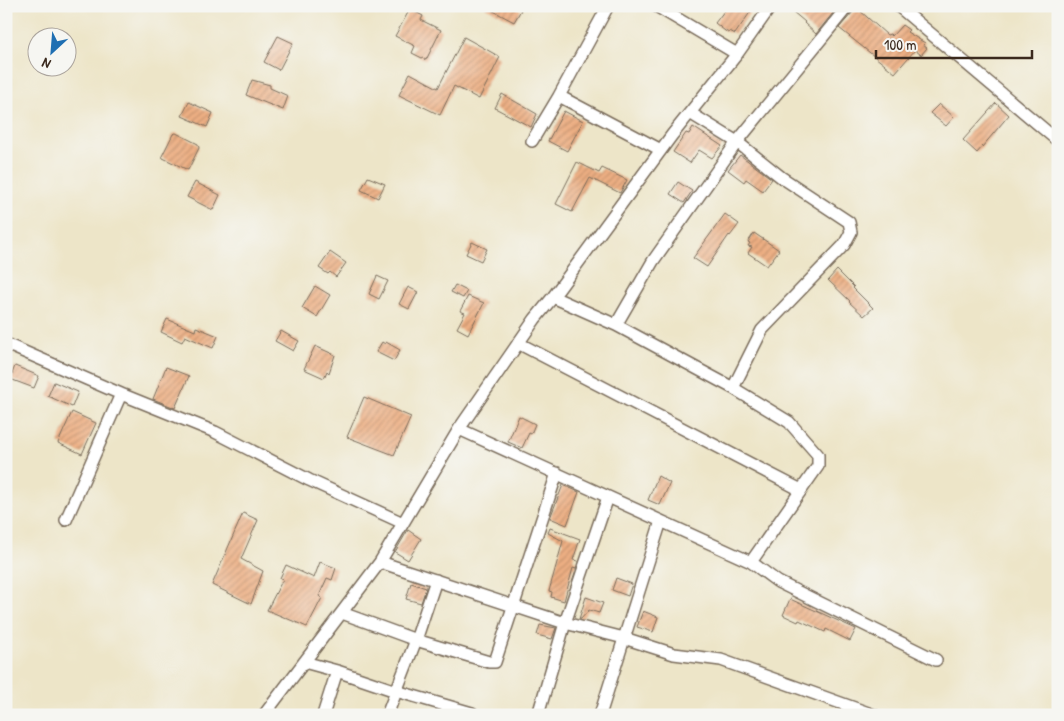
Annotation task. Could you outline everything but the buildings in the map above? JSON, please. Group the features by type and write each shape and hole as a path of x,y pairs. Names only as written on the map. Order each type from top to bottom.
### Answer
{"street":[{"path":"532,141 608,6"},
{"path":"656,6 673,10 737,54"},
{"path":"264,715 380,562 459,429 535,319 661,150 737,54 771,6"},
{"path":"616,325 653,262 737,142 848,6"},
{"path":"898,6 1058,141"},
{"path":"559,96 661,150"},
{"path":"690,113 737,142 781,177 848,222 851,232 844,245 762,330 733,388"},
{"path":"553,297 616,325 733,388 789,422 818,455 818,466 751,562"},
{"path":"518,343 801,490"},
{"path":"6,344 215,432 309,480 403,523"},
{"path":"66,520 121,394"},
{"path":"459,429 751,562 778,582 936,660"},
{"path":"342,612 416,640 489,662 495,662 557,473"},
{"path":"538,715 565,622 608,497"},
{"path":"600,715 661,521"},
{"path":"380,562 512,606 674,654 721,660 874,715"},
{"path":"388,715 436,580"},
{"path":"304,662 472,713 473,715"},
{"path":"323,715 337,672"}]}
